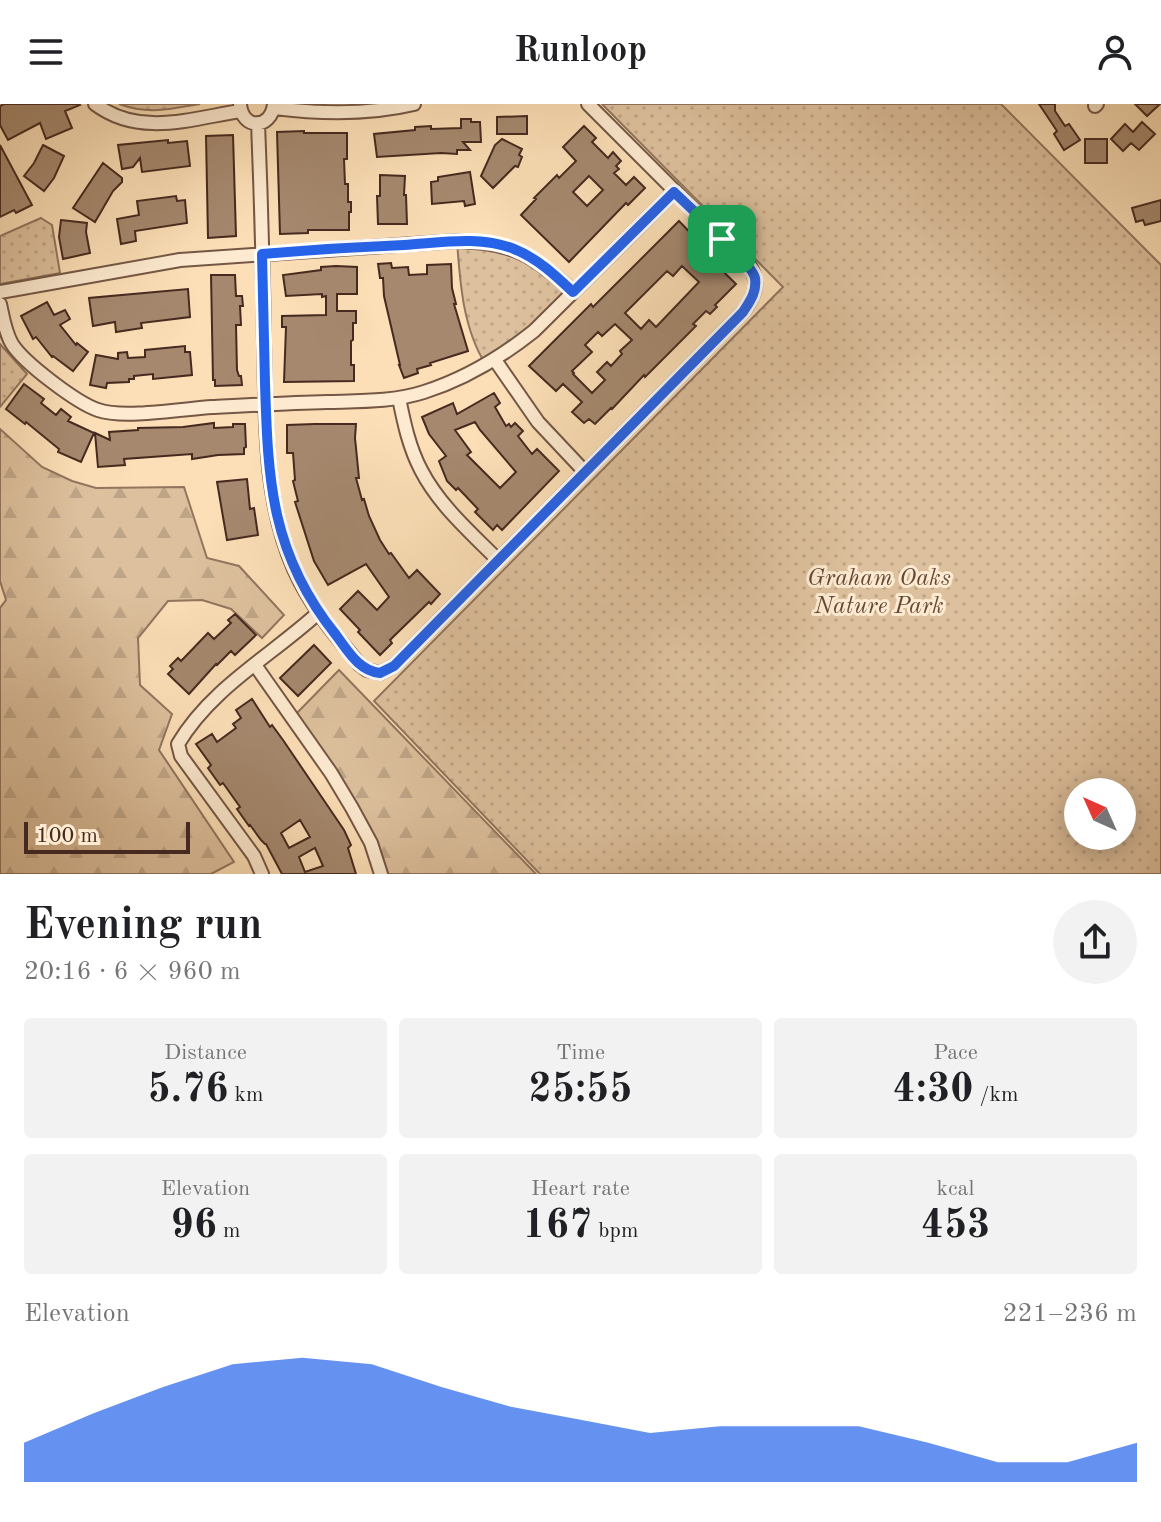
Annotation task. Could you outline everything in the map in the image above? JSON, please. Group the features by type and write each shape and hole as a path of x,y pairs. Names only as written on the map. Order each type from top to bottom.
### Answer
{"street":[{"path":"95,104 114,116 149,125 240,107 248,121 258,123 268,119 274,106 307,112 354,113 414,104"},
{"path":"258,123 266,405 272,499 281,535 307,597 359,664 380,673 394,666 743,312 756,289 749,265 588,104"},
{"path":"0,304 6,332 23,358 88,406 101,412 121,414 399,398 420,394 466,376 495,360 534,331 674,192"},
{"path":"0,292 180,260 457,241 500,244 512,248 555,274 573,292"},
{"path":"495,360 538,422 585,472"},
{"path":"399,398 407,435 420,470 451,513 498,560"},
{"path":"262,874 254,856 181,756 178,744 206,706 318,613"},
{"path":"255,665 331,773 371,843 381,874"}],"green space":[{"path":"119,104 200,104 150,110"},
{"name":"Graham Oaks Nature Park","path":"602,104 1001,104 1161,265 1161,874 540,874 374,701 783,287"},
{"path":"41,218 52,225 60,273 0,284 0,236"},
{"path":"457,241 500,244 573,292 486,365 468,321 461,289"},
{"path":"0,344 27,374 0,407"},
{"path":"0,429 42,467 72,481 96,488 184,487 207,558 239,566 284,615 262,638 231,609 202,600 168,601 138,638 140,685 172,714 159,750 234,862 211,874 0,874 0,608 6,600 0,581"},
{"path":"339,670 536,874 385,874 295,715"}],"building":[{"path":"1039,104 1055,104 1055,111 1065,126 1069,124 1080,140 1064,150 1054,134 1057,131"},
{"path":"1135,104 1160,104 1147,116"},
{"path":"80,105 65,111 72,128 46,139 40,123 8,140 0,125 0,106"},
{"path":"527,116 527,134 497,134 497,117"},
{"path":"461,119 480,122 481,142 463,142 470,150 457,150 457,154 377,157 374,134 415,130 415,127 461,128"},
{"path":"1142,122 1155,134 1139,150 1131,143 1123,151 1111,139 1125,124 1133,132"},
{"path":"584,126 596,138 592,142 608,158 613,152 621,161 614,173 626,185 634,177 645,188 628,205 626,203 569,262 521,215 557,175 559,178 576,161 563,147","holes":["589,176 603,190 587,206 573,192"]},
{"path":"277,132 347,133 347,159 344,159 345,184 348,184 348,202 351,202 349,230 280,234"},
{"path":"233,135 236,236 208,238 206,136"},
{"path":"502,139 522,149 519,155 522,157 518,167 515,166 493,188 481,176 495,145"},
{"path":"1085,139 1107,139 1107,163 1085,163"},
{"path":"168,140 168,143 187,141 190,166 142,172 140,158 133,167 122,169 118,145"},
{"path":"0,145 32,205 0,217"},
{"path":"43,145 64,156 44,191 24,176"},
{"path":"103,163 122,178 122,182 113,191 95,222 73,208"},
{"path":"470,172 475,204 465,206 464,201 432,204 431,182 438,181 438,177"},
{"path":"380,175 405,176 407,224 378,224"},
{"path":"176,196 177,201 185,200 187,223 135,231 136,241 121,244 117,219 139,215 137,201"},
{"path":"1161,200 1161,221 1145,225 1143,220 1136,222 1132,208"},
{"path":"61,220 87,223 90,253 63,259 59,237"},
{"path":"679,221 703,246 700,249 736,284 710,314 706,311 693,324 696,326 595,424 589,419 584,423 572,412 582,402 563,384 556,391 529,366 591,304 593,307","holes":["682,266 699,282 656,327 649,320 641,329 625,313 667,271 673,276","615,324 632,340 620,351 622,354 611,366 607,362 597,372 605,380 592,393 572,371 592,352 585,345 598,332 602,336"]},
{"path":"391,263 392,268 408,267 409,275 427,274 427,265 451,264 454,304 468,351 430,363 417,369 418,373 404,378 378,264"},
{"path":"336,266 357,267 357,294 337,294 337,311 356,311 351,341 354,381 284,382 286,327 282,327 282,316 326,315 326,296 286,296 283,275"},
{"path":"211,275 235,275 236,296 242,296 241,325 236,325 237,370 242,385 215,386 213,380"},
{"path":"188,289 190,317 141,323 142,328 116,332 115,322 93,326 89,298"},
{"path":"47,302 54,315 65,310 70,319 60,325 76,345 88,352 73,371 52,357 36,337 33,339 21,316"},
{"path":"185,346 185,352 190,352 192,375 153,379 153,374 134,376 129,382 107,383 106,388 90,385 96,355 118,359 118,353 127,352 128,358 145,357 145,350"},
{"path":"24,384 44,399 41,403 56,415 61,409 71,417 68,421 94,433 81,462 58,452 59,449 6,409"},
{"path":"494,393 500,403 495,407 506,426 509,424 511,427 515,423 523,431 518,436 532,454 537,449 559,471 502,530 497,525 493,530 475,512 478,509 447,481 439,461 446,456 429,434 422,417 453,403 457,414","holes":["475,422 516,472 500,488 467,455 471,452 455,430"]},
{"path":"214,423 214,428 245,424 244,454 192,459 192,454 124,459 125,465 98,467 95,433 110,440 109,432"},
{"path":"356,424 359,478 356,478 380,540 409,578 417,570 440,594 390,640 392,643 380,655 340,609 358,591 377,610 389,597 366,564 328,585 314,561 295,502 298,501 293,481 293,453 287,453 287,425"},
{"path":"247,479 250,509 254,508 258,535 227,540 217,482"},
{"path":"235,614 256,635 235,655 231,651 216,664 189,694 168,674 173,669 170,666 178,658 181,661 208,633 214,639 231,623 228,620"},
{"path":"314,645 331,663 298,696 280,678"},
{"path":"252,699 270,727 272,725 283,740 344,830 351,845 348,848 356,874 282,874 266,844 237,809 240,807 223,783 220,785 208,768 211,765 196,744 212,734 217,742 236,728 233,724 241,718 236,710","holes":["300,820 310,837 289,848 281,833","315,848 323,866 305,872 299,857"]}],"route":[{"path":"674,192 722,239 749,265 755,277 756,289 743,312 394,666 376,673 359,664 307,597 281,535 272,499 262,254 457,241 500,244 527,255 555,274 573,292 674,192"}]}
